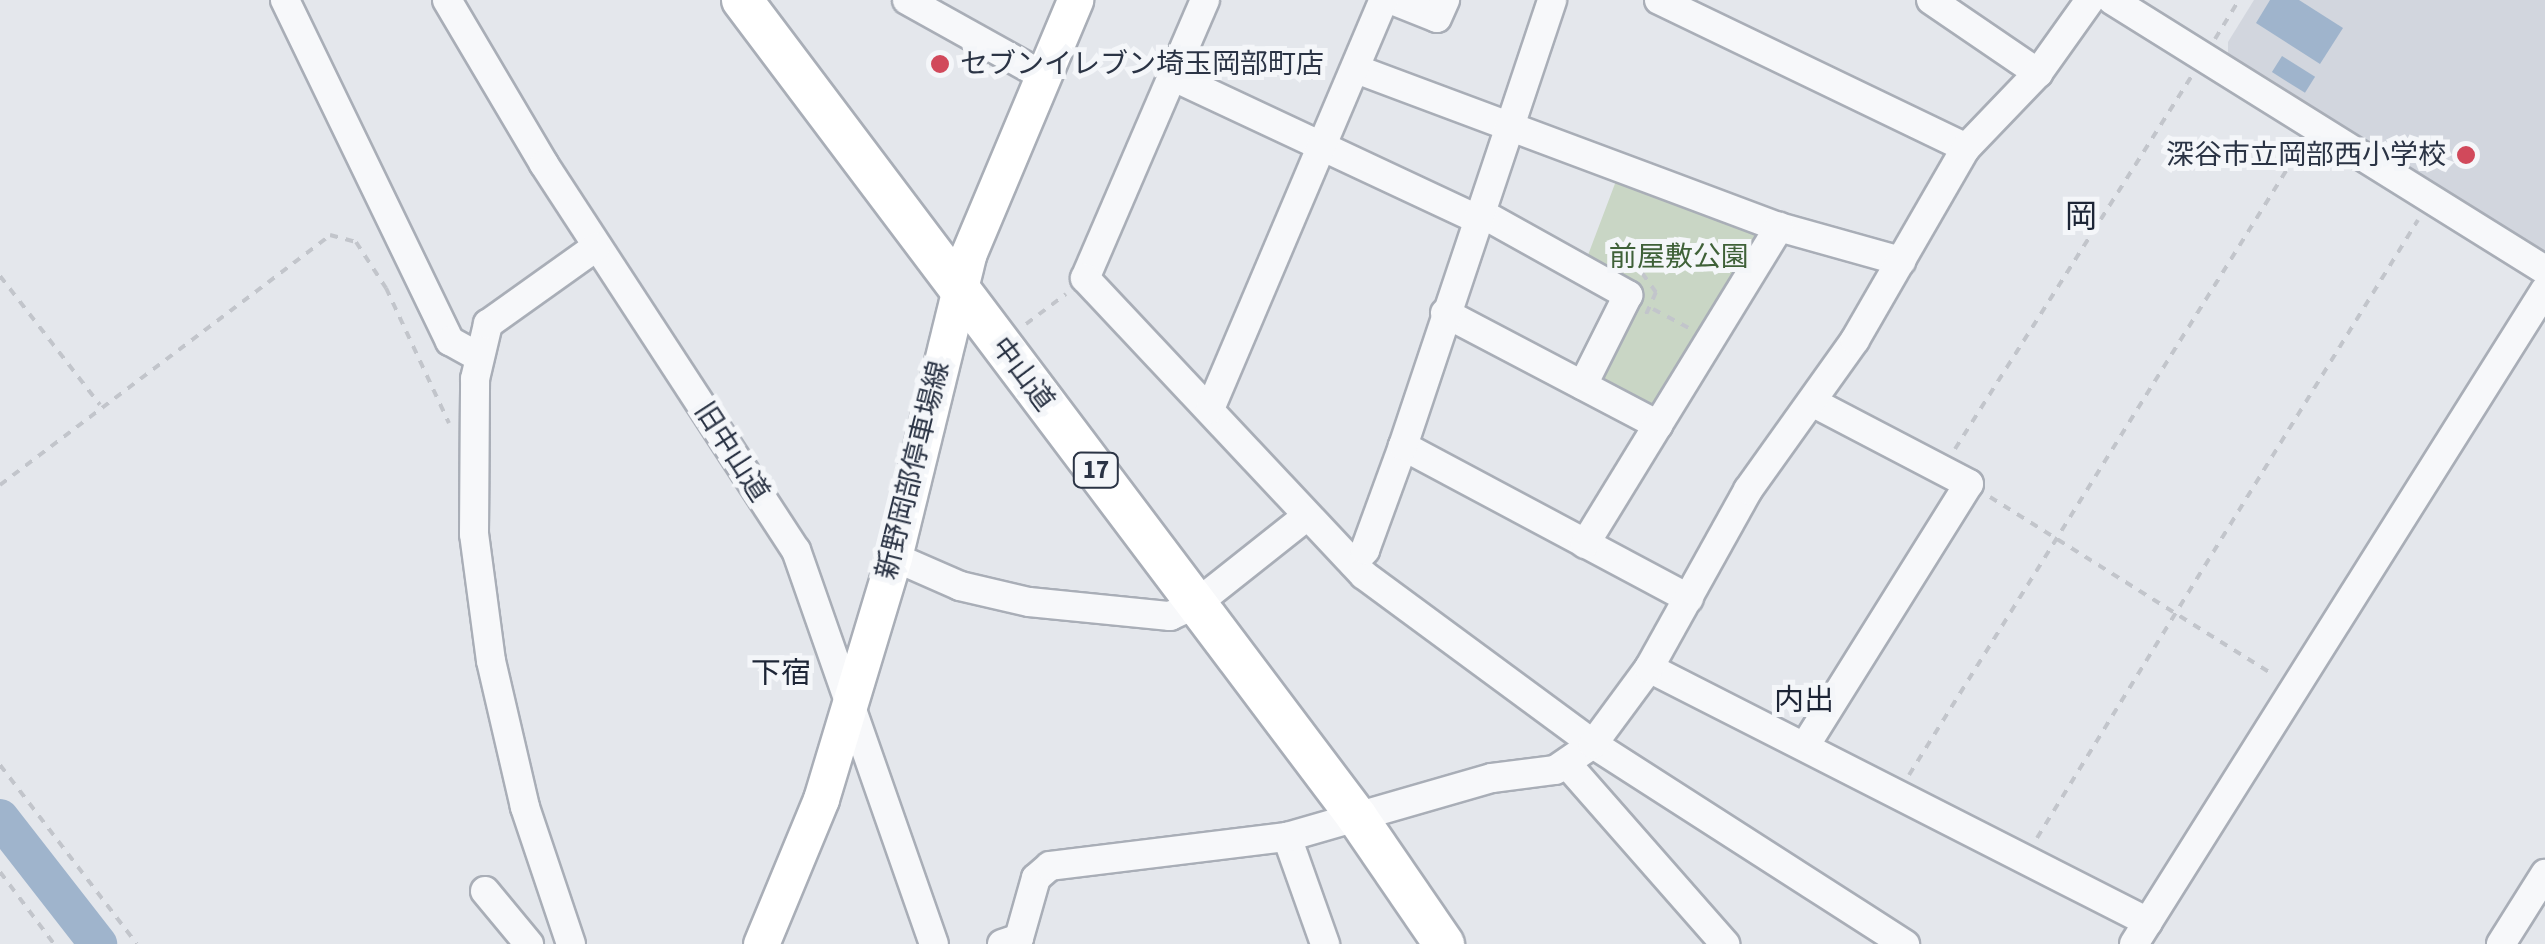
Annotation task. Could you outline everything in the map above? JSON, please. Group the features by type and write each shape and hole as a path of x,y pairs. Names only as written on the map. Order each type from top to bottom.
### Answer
{"highway":[{"name":"中山道","path":"742,0 1357,818 1444,944"}],"main road":[{"name":"新野岡部停車場線","path":"761,944 816,814 894,557 958,290 1075,0"}],"street":[{"path":"285,0 450,341 477,356"},
{"name":"旧中山道","path":"447,0 596,247 796,550 934,944"},
{"path":"907,0 1042,75"},
{"path":"1206,0 1086,278 1354,563 1594,744 1904,944"},
{"path":"1210,409 1326,145 1384,0"},
{"path":"1392,0 1437,18 1445,0"},
{"path":"1354,563 1365,550 1403,446 1444,312 1552,0"},
{"path":"1932,0 2038,73"},
{"path":"1002,944 1019,938 1036,878 1050,866 1288,837 1492,778 1568,764 1594,744 1649,668 1725,525 1812,402 1901,261 1966,148 2038,73 2090,0"},
{"path":"2112,0 2545,270"},
{"path":"1669,2 1966,148"},
{"path":"1356,68 1778,227 1901,261"},
{"path":"1174,77 1478,215 1628,295 1583,385"},
{"path":"1586,544 1778,227"},
{"path":"571,944 525,807 491,660 474,534 472,458 477,356 488,324 596,247"},
{"path":"1649,668 2024,859 2141,933 2545,290"},
{"path":"1444,312 1658,425"},
{"path":"1805,746 1969,484 1812,402"},
{"path":"1403,446 1689,599"},
{"path":"894,557 960,586 1029,602 1170,616 1196,604 1307,516"},
{"path":"1568,764 1725,944"},
{"path":"1288,837 1325,944"},
{"path":"2501,944 2545,874"},
{"path":"486,891 529,944"}],"path":[{"path":"1942,470 2239,0"},
{"path":"1897,794 2052,537 2314,126"},
{"path":"2024,859 2431,198"},
{"path":"0,486 100,405 330,235 356,242 386,288 442,411 472,458"},
{"path":"0,276 100,405"},
{"path":"1016,332 1086,278"},
{"path":"1653,310 1710,340"},
{"path":"1969,484 2295,688"},
{"path":"0,766 137,944"},
{"path":"0,872 54,944"}],"shaded area":[{"name":"深谷市立岡部西小学校","path":"2254,0 2545,0 2545,254 2228,56 2228,42"}],"green space":[{"name":"前屋敷公園","path":"1619,173 1762,228 1656,406 1644,408 1592,378 1635,291 1585,263"}],"water":[{"path":"2270,0 2299,0 2343,28 2320,64 2256,23"},
{"path":"2282,56 2315,77 2305,93 2272,72"}],"waterway":[{"path":"0,818 98,944"}],"place":[{"name":"セブンイレブン埼玉岡部町店","path":"940,64"},
{"name":"深谷市立岡部西小学校","path":"2466,155"}],"district":[{"name":"岡","path":"2081,217"},
{"name":"下宿","path":"781,674"},
{"name":"内出","path":"1804,701"}]}
